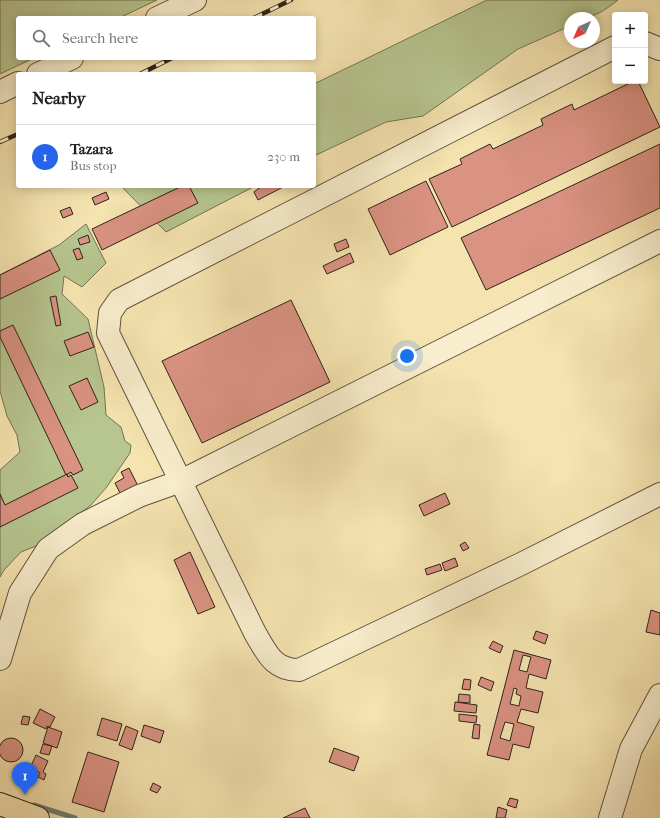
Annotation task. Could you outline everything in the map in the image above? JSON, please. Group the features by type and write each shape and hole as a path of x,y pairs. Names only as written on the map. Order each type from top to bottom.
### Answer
{"highway":[{"path":"0,804 38,818"}],"lane":[{"path":"161,16 195,0"},
{"path":"648,44 660,49"},
{"path":"613,48 118,300 110,313 108,333 255,633 274,662 281,668 299,670 521,564 660,494"},
{"path":"42,72 68,60"},
{"path":"0,92 16,84"},
{"path":"0,659 20,594 48,549 83,524 140,496 181,481 660,241"},
{"path":"610,818 631,749 660,695"}],"green space":[{"path":"0,0 157,0 123,16 16,16 16,60 30,60 0,74"},
{"path":"487,0 618,0 600,12 564,12 564,29 518,49 423,116 386,122 316,155 316,83"},
{"path":"123,188 251,188 166,232"},
{"path":"86,224 106,263 82,287 64,276 62,294 88,319 104,387 106,415 121,427 125,441 131,445 130,453 106,488 91,505 41,544 21,552 4,570 0,577 0,470 20,452 17,435 7,416 0,391 0,275 59,245"}],"building":[{"path":"628,84 639,84 660,127 452,227 429,179 462,164 460,159 490,144 493,149 543,125 541,119 572,104 574,110"},
{"path":"660,144 660,208 486,290 461,238"},
{"path":"426,181 448,227 390,255 368,209"},
{"path":"178,188 190,188 198,203 102,250 92,229"},
{"path":"259,188 281,188 258,200 254,192"},
{"path":"106,192 109,199 95,205 92,198"},
{"path":"70,207 73,214 63,218 60,211"},
{"path":"88,235 90,242 80,245 78,239"},
{"path":"346,239 349,247 337,252 334,244"},
{"path":"79,248 83,258 77,260 73,250"},
{"path":"50,250 60,270 0,299 0,275"},
{"path":"350,253 354,262 327,274 323,266"},
{"path":"56,296 61,325 56,326 50,297"},
{"path":"291,300 330,382 202,443 162,361"},
{"path":"13,325 83,470 73,475 71,472 66,475 0,337 0,331"},
{"path":"88,332 94,347 70,356 64,341"},
{"path":"87,378 98,402 81,410 69,386"},
{"path":"129,468 139,488 122,497 115,483 124,478 121,472"},
{"path":"67,474 68,477 71,475 78,488 0,527 0,494 5,505"},
{"path":"445,493 450,504 424,516 419,505"},
{"path":"465,542 469,548 463,551 460,545"},
{"path":"190,552 215,607 198,614 174,560"},
{"path":"455,558 458,566 445,571 442,563"},
{"path":"440,564 442,570 427,575 425,569"},
{"path":"651,610 660,613 660,635 646,632"},
{"path":"536,631 548,635 545,644 533,639"},
{"path":"493,641 503,646 500,653 489,648"},
{"path":"514,650 551,660 546,679 529,674 526,688 543,692 538,713 521,709 517,722 534,727 529,748 513,744 509,760 487,755","holes":["523,655 531,657 527,672 519,670","514,688 517,689 516,694 521,696 519,706 510,704","505,722 514,724 510,741 500,738"]},
{"path":"481,677 494,682 491,691 478,685"},
{"path":"464,679 471,680 470,690 462,689"},
{"path":"459,694 470,695 470,703 458,702"},
{"path":"455,702 477,705 476,713 454,711"},
{"path":"40,709 55,717 50,727 47,726 46,729 33,723"},
{"path":"459,714 477,716 476,723 459,721"},
{"path":"23,716 30,717 28,725 21,724"},
{"path":"102,718 122,724 117,741 97,735"},
{"path":"474,724 480,725 479,739 472,738"},
{"path":"144,725 164,731 160,743 141,736"},
{"path":"126,726 138,731 132,750 119,745"},
{"path":"48,727 62,732 57,748 43,743"},
{"path":"11,738 16,739 22,745 22,755 16,761 11,762 6,761 0,755 -1,750 0,745 6,739"},
{"path":"43,744 52,746 49,755 40,753"},
{"path":"334,748 359,757 354,771 329,762"},
{"path":"88,752 119,762 104,812 72,802"},
{"path":"36,755 48,761 43,772 46,774 44,780 38,777 40,773 30,768"},
{"path":"153,783 161,787 157,793 150,790"},
{"path":"510,798 518,800 516,808 507,805"},
{"path":"498,807 507,810 505,818 496,818"},
{"path":"305,808 310,818 283,818"}],"waterway":[{"path":"34,805 75,818"}],"railway":[{"path":"258,16 291,0"},
{"path":"144,72 168,60"},
{"path":"0,142 16,135"}],"place":[{"name":"Tazara","path":"25,795"}]}
